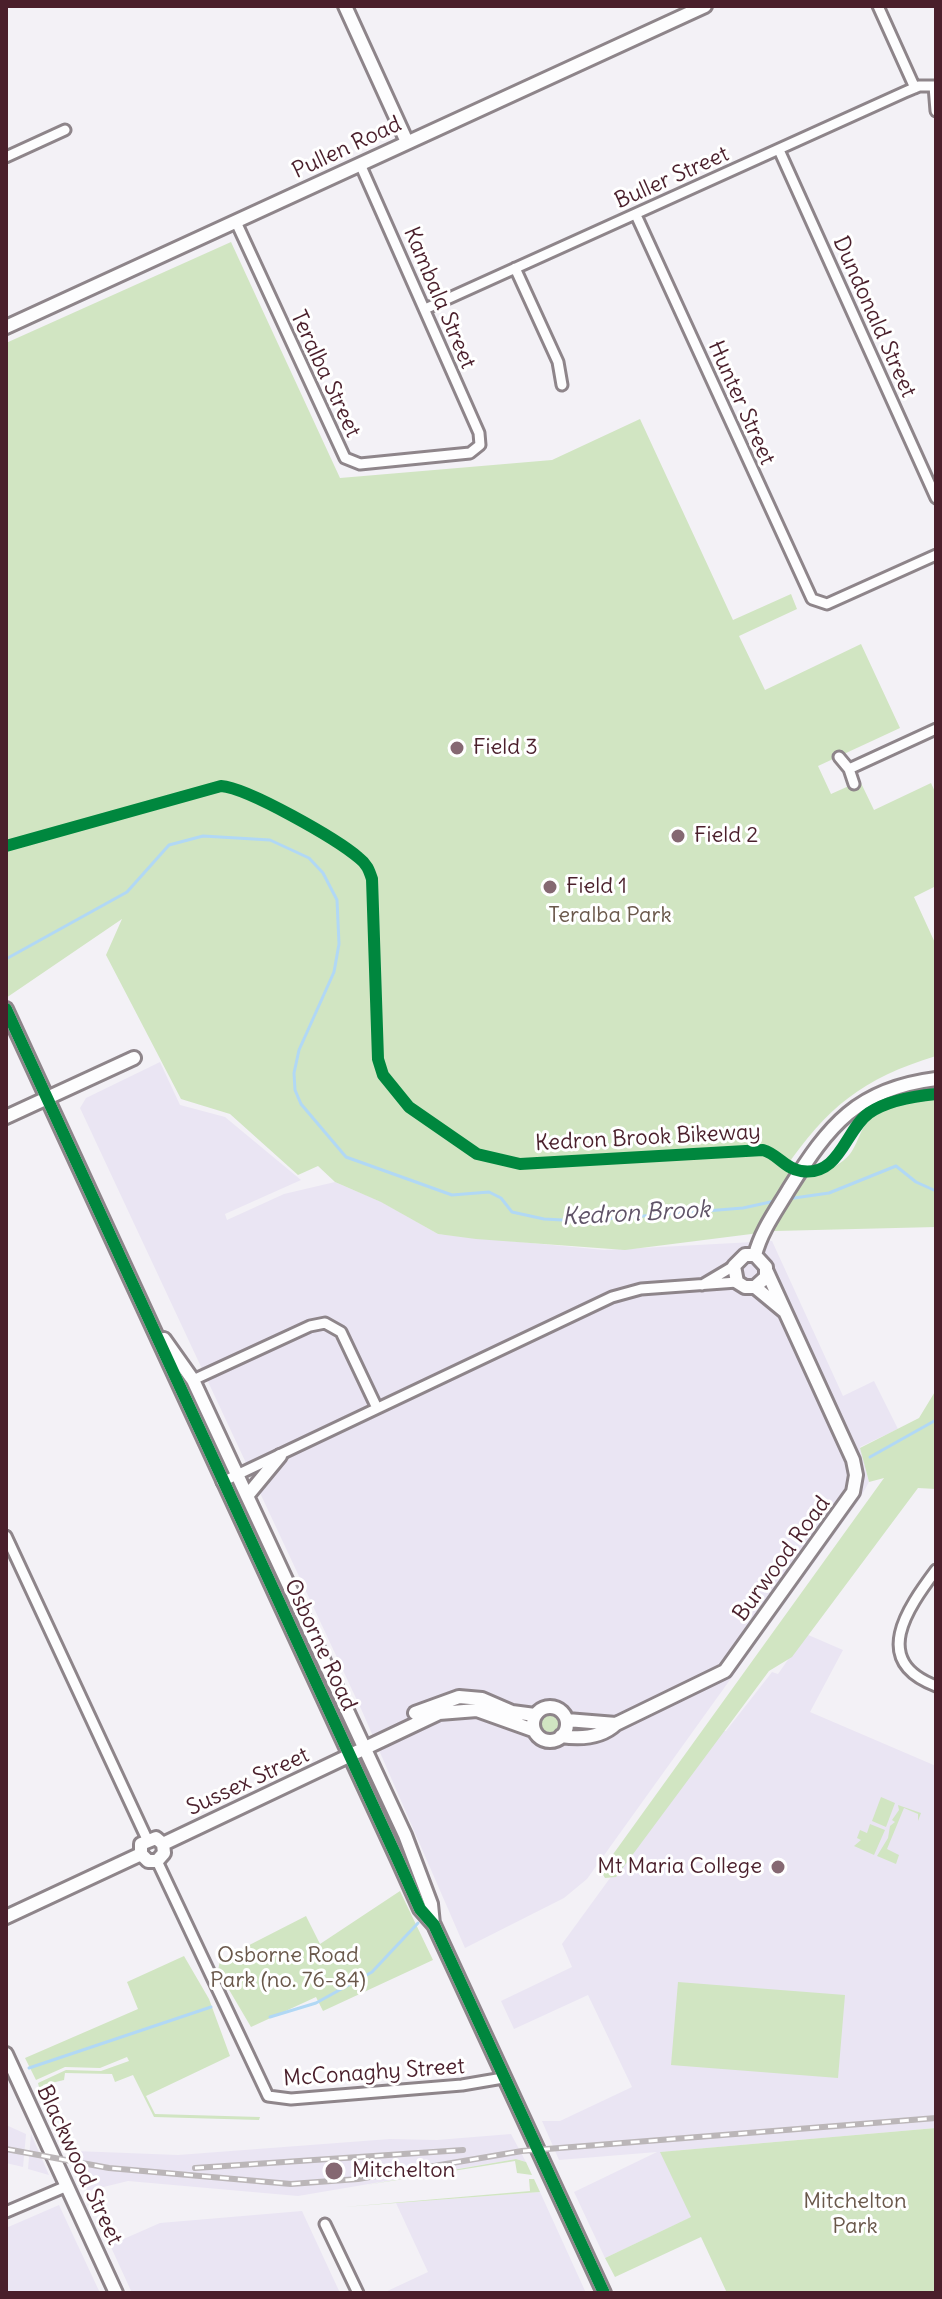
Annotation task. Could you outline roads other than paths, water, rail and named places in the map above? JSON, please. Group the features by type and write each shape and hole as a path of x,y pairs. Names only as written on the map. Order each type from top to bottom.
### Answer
{"street":[{"path":"345,6 407,142"},
{"name":"Pullen Road","path":"6,327 705,6"},
{"path":"878,6 915,88"},
{"path":"935,86 936,111"},
{"name":"Buller Street","path":"425,309 915,88 935,86"},
{"path":"6,157 65,130"},
{"name":"Dundonald Street","path":"779,150 936,498"},
{"name":"Kambala Street","path":"360,164 479,433 478,447"},
{"name":"Hunter Street","path":"636,215 809,596 818,604 832,603 936,555"},
{"name":"Teralba Street","path":"236,222 345,458 360,464 445,457 465,455 478,447"},
{"path":"515,268 558,362 562,385"},
{"path":"849,769 936,729"},
{"path":"839,757 849,769 854,784"},
{"name":"Osborne Road","path":"6,1009 420,1909 434,1925"},
{"path":"6,1117 134,1058"},
{"path":"755,1255 763,1232 805,1163 831,1129 860,1102 893,1087 936,1079"},
{"path":"222,1482 612,1297 641,1289 702,1285 737,1282 745,1287 755,1287 763,1282 767,1272 764,1262 755,1255 740,1258 734,1266 702,1285"},
{"path":"734,1266 737,1282"},
{"name":"Burwood Road","path":"561,1736 596,1736 725,1671 855,1489 853,1460 767,1272"},
{"path":"755,1287 784,1311"},
{"path":"193,1380 310,1326 325,1323 341,1332 377,1408"},
{"name":"Osborne Road","path":"153,1324 193,1380 363,1744 412,1851 431,1904 434,1925 604,2293"},
{"path":"247,1496 280,1456"},
{"path":"6,1536 147,1839"},
{"path":"936,1570 900,1625 897,1640 904,1663 924,1681 936,1686"},
{"path":"349,1755 383,1728 451,1698 482,1699 512,1712 535,1715"},
{"path":"363,1744 430,1715 464,1709 533,1730 546,1740 561,1736 567,1720 562,1711 553,1707 543,1708 535,1715 533,1730"},
{"path":"567,1720 616,1724"},
{"name":"Sussex Street","path":"163,1844 349,1755"},
{"path":"156,1838 163,1844 164,1853 157,1861 148,1861 141,1854 140,1847 147,1839 156,1838"},
{"path":"6,1917 141,1854"},
{"name":"McConaghy Street","path":"157,1861 268,2096 291,2099 462,2085 503,2078"},
{"name":"Blackwood Street","path":"6,2054 116,2293"},
{"path":"6,2212 67,2186"},
{"path":"325,2224 358,2293"}],"waterway":[{"name":"Kedron Brook","path":"6,959 127,892 169,845 203,836 270,840 309,858 323,873 337,900 339,944 334,972 299,1050 294,1073 295,1090 301,1104 346,1157 452,1195 489,1192 501,1198 512,1212 544,1219 581,1221 743,1208 775,1201"},
{"name":"Kedron Brook","path":"787,1199 829,1193 896,1166 916,1182 936,1191"},
{"path":"870,1457 936,1420"},
{"path":"270,2017 316,2003 372,1972 418,1923"},
{"path":"29,2068 211,2007"}],"railway":[{"path":"6,2149 109,2168 291,2184 358,2179 522,2151 936,2118"},
{"path":"195,2168 463,2150"}],"place":[{"name":"Field 3","path":"457,748"},
{"name":"Field 2","path":"678,836"},
{"name":"Field 1","path":"550,887"},
{"name":"Mt Maria College","path":"778,1867"},
{"name":"Mitchelton","path":"334,2171"}],"park label":[{"name":"Teralba Park","path":"610,916"},
{"name":"Osborne Road Park (no. 76-84)","path":"288,1968"},
{"name":"Mitchelton Park","path":"855,2214"}]}
